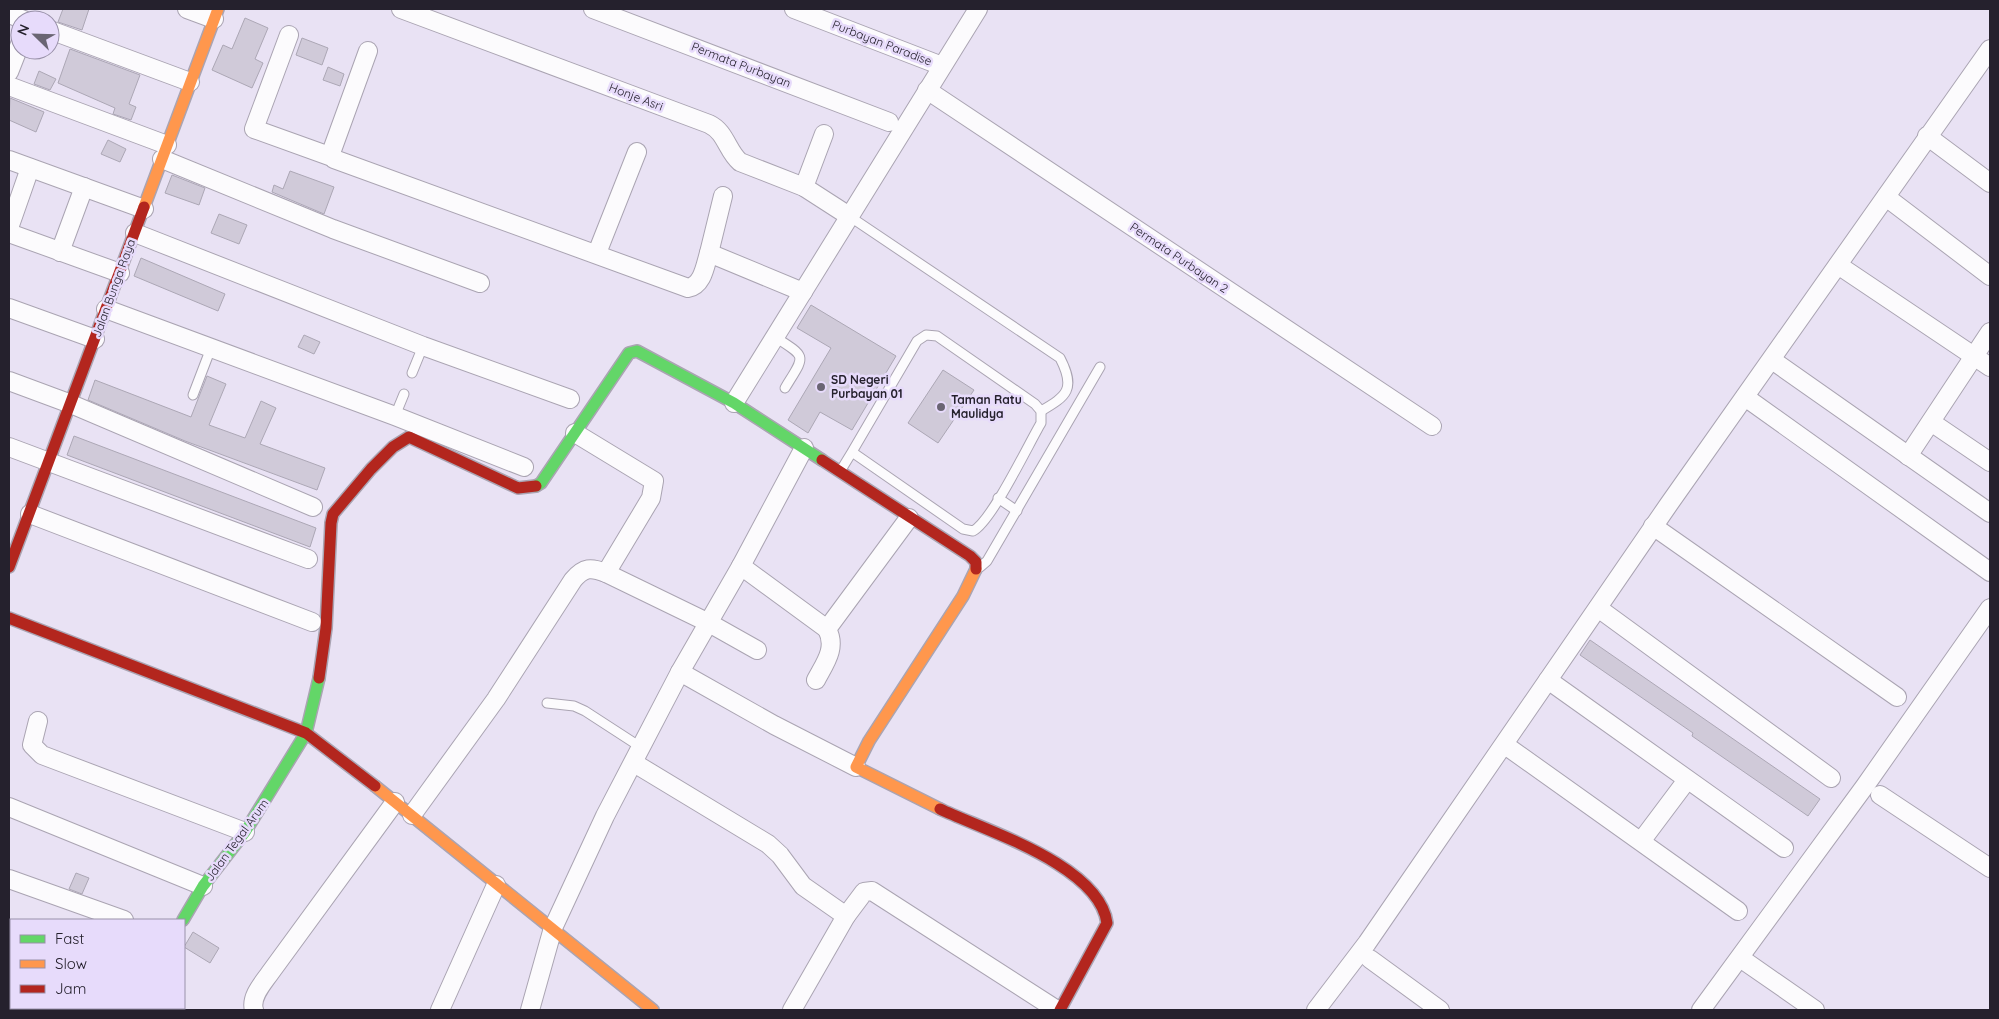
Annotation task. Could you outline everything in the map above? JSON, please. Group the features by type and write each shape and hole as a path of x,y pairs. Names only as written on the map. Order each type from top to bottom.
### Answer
{"street":[{"path":"187,9 216,14"},
{"name":"Honje Asri","path":"401,9 709,124 720,130 734,157 740,162 804,187 849,216"},
{"name":"Permata Purbayan","path":"593,9 889,122"},
{"name":"Purbayan Paradise","path":"794,9 942,66"},
{"path":"734,403 978,9"},
{"name":"Jalan Bunga Raya","path":"9,567 216,14"},
{"path":"60,34 190,82"},
{"path":"289,35 254,129 597,253 688,288 695,286 700,280 709,253 723,196"},
{"path":"1316,1010 1367,943 1654,526 1928,136 1985,67 1990,49"},
{"path":"332,157 368,51"},
{"path":"9,72 14,60"},
{"path":"9,86 165,152 333,229 480,283"},
{"name":"Permata Purbayan 2","path":"927,90 1432,426"},
{"path":"804,187 824,134"},
{"path":"1928,136 1990,183"},
{"path":"597,253 637,152"},
{"path":"9,160 144,209"},
{"path":"9,228 30,168"},
{"path":"60,252 84,188"},
{"path":"1886,197 1990,276"},
{"path":"9,233 120,273"},
{"path":"135,233 424,346 570,399"},
{"path":"709,253 802,292"},
{"path":"1838,265 1990,367"},
{"path":"9,308 95,339"},
{"path":"106,309 395,416 524,467"},
{"path":"1908,456 1990,332"},
{"path":"606,573 651,498 654,481 575,433 627,356 633,351 734,403 970,556 976,562 977,568 963,596 869,741 856,767"},
{"path":"1772,360 1990,513"},
{"path":"9,381 71,404 313,507"},
{"path":"1745,397 1990,572"},
{"path":"1931,422 1990,462"},
{"name":"Jalan Tegal Arum","path":"183,919 203,886 245,832 306,733 323,657 331,523 337,507 389,450 405,437 417,439 526,490 541,483 575,433"},
{"path":"9,447 308,559"},
{"path":"530,1010 553,928 605,816 680,672 741,566 804,448"},
{"path":"827,629 909,518"},
{"path":"9,520 27,520 312,622"},
{"path":"1654,526 1897,697"},
{"path":"741,566 827,629 832,639 832,646 816,680"},
{"path":"412,815 496,699 573,580 588,568 606,573 709,623 758,650"},
{"path":"1598,608 1832,778"},
{"path":"1701,1010 1806,864 1865,786 1990,608"},
{"path":"9,618 306,733 344,760 496,885 553,928 653,1010"},
{"path":"680,672 774,725 856,767 962,820 1046,857 1064,868 1087,889 1105,910 1107,923 1059,1010 872,891 864,892 846,916 792,1010"},
{"path":"1548,680 1784,848"},
{"path":"38,721 32,745 42,755 245,832"},
{"path":"1505,745 1642,840 1738,911"},
{"path":"638,755 768,844 780,855 804,886 846,916"},
{"path":"1642,840 1687,780"},
{"path":"1880,796 1990,868"},
{"path":"254,1010 252,1003 255,995 395,802"},
{"path":"9,807 203,886"},
{"path":"9,878 121,919"},
{"path":"440,1010 496,885"},
{"path":"1370,960 1440,1010"},
{"path":"1746,962 1815,1010"}],"lane":[{"path":"849,216 1060,358 1067,375 1066,393 1063,398 1041,412"},
{"path":"840,472 918,341 926,335 937,336 1035,404 1041,412 1041,423 982,524 973,531 967,531 852,452"},
{"path":"775,337 801,356 801,362 785,388"},
{"path":"412,373 424,346"},
{"path":"193,395 211,348"},
{"path":"977,568 987,561 1100,367"},
{"path":"395,416 404,394"},
{"path":"998,498 1017,511"},
{"path":"547,703 574,706 585,711 638,755"}],"building":[{"path":"63,9 89,9 82,30 60,23"},
{"path":"245,18 268,28 255,59 263,63 252,88 212,70 223,45 232,49"},
{"path":"302,38 328,48 322,65 296,55"},
{"path":"70,49 140,75 129,104 136,107 131,120 113,114 115,108 58,83"},
{"path":"328,67 344,74 340,86 323,80"},
{"path":"39,71 56,79 50,90 34,84"},
{"path":"10,98 44,112 36,132 9,120"},
{"path":"108,140 126,149 120,162 101,154"},
{"path":"290,171 334,187 324,214 272,192 274,185 283,189"},
{"path":"172,175 205,188 199,205 165,193"},
{"path":"219,214 247,225 239,244 211,233"},
{"path":"141,258 225,294 218,311 134,276"},
{"path":"811,305 896,356 852,430 820,412 808,433 788,420 831,348 797,328"},
{"path":"304,335 320,342 314,354 298,347"},
{"name":"Taman Ratu Maulidya","path":"943,370 974,390 938,443 908,423"},
{"path":"207,376 226,384 209,425 245,438 261,401 276,408 260,444 325,468 317,490 185,441 88,400 95,380 191,417"},
{"path":"74,436 316,528 310,547 67,455"},
{"path":"1590,640 1820,799 1808,816 1692,736 1693,733 1580,655"},
{"path":"76,873 89,878 82,894 69,889"},
{"path":"193,932 219,948 210,963 185,948"}],"traffic: fast":[{"path":"536,486 541,483 629,353 637,351 734,403 822,460"},
{"path":"184,919 203,886 245,832 306,733 319,678"}],"traffic: slow":[{"path":"144,207 218,9"},
{"path":"940,809 856,767 869,741 963,596 976,569"},
{"path":"375,786 653,1010"}],"traffic: jam":[{"path":"9,567 144,207"},
{"path":"319,678 326,628 333,514 371,469 393,447 409,437 518,488 536,486"},
{"path":"822,460 970,556 976,562 976,569"},
{"path":"9,618 306,733 375,786"},
{"path":"940,809 1038,852 1063,867 1084,884 1099,902 1107,923 1060,1010"}],"place":[{"name":"SD Negeri Purbayan 01","path":"821,387"},
{"name":"Taman Ratu Maulidya","path":"941,407"}]}
